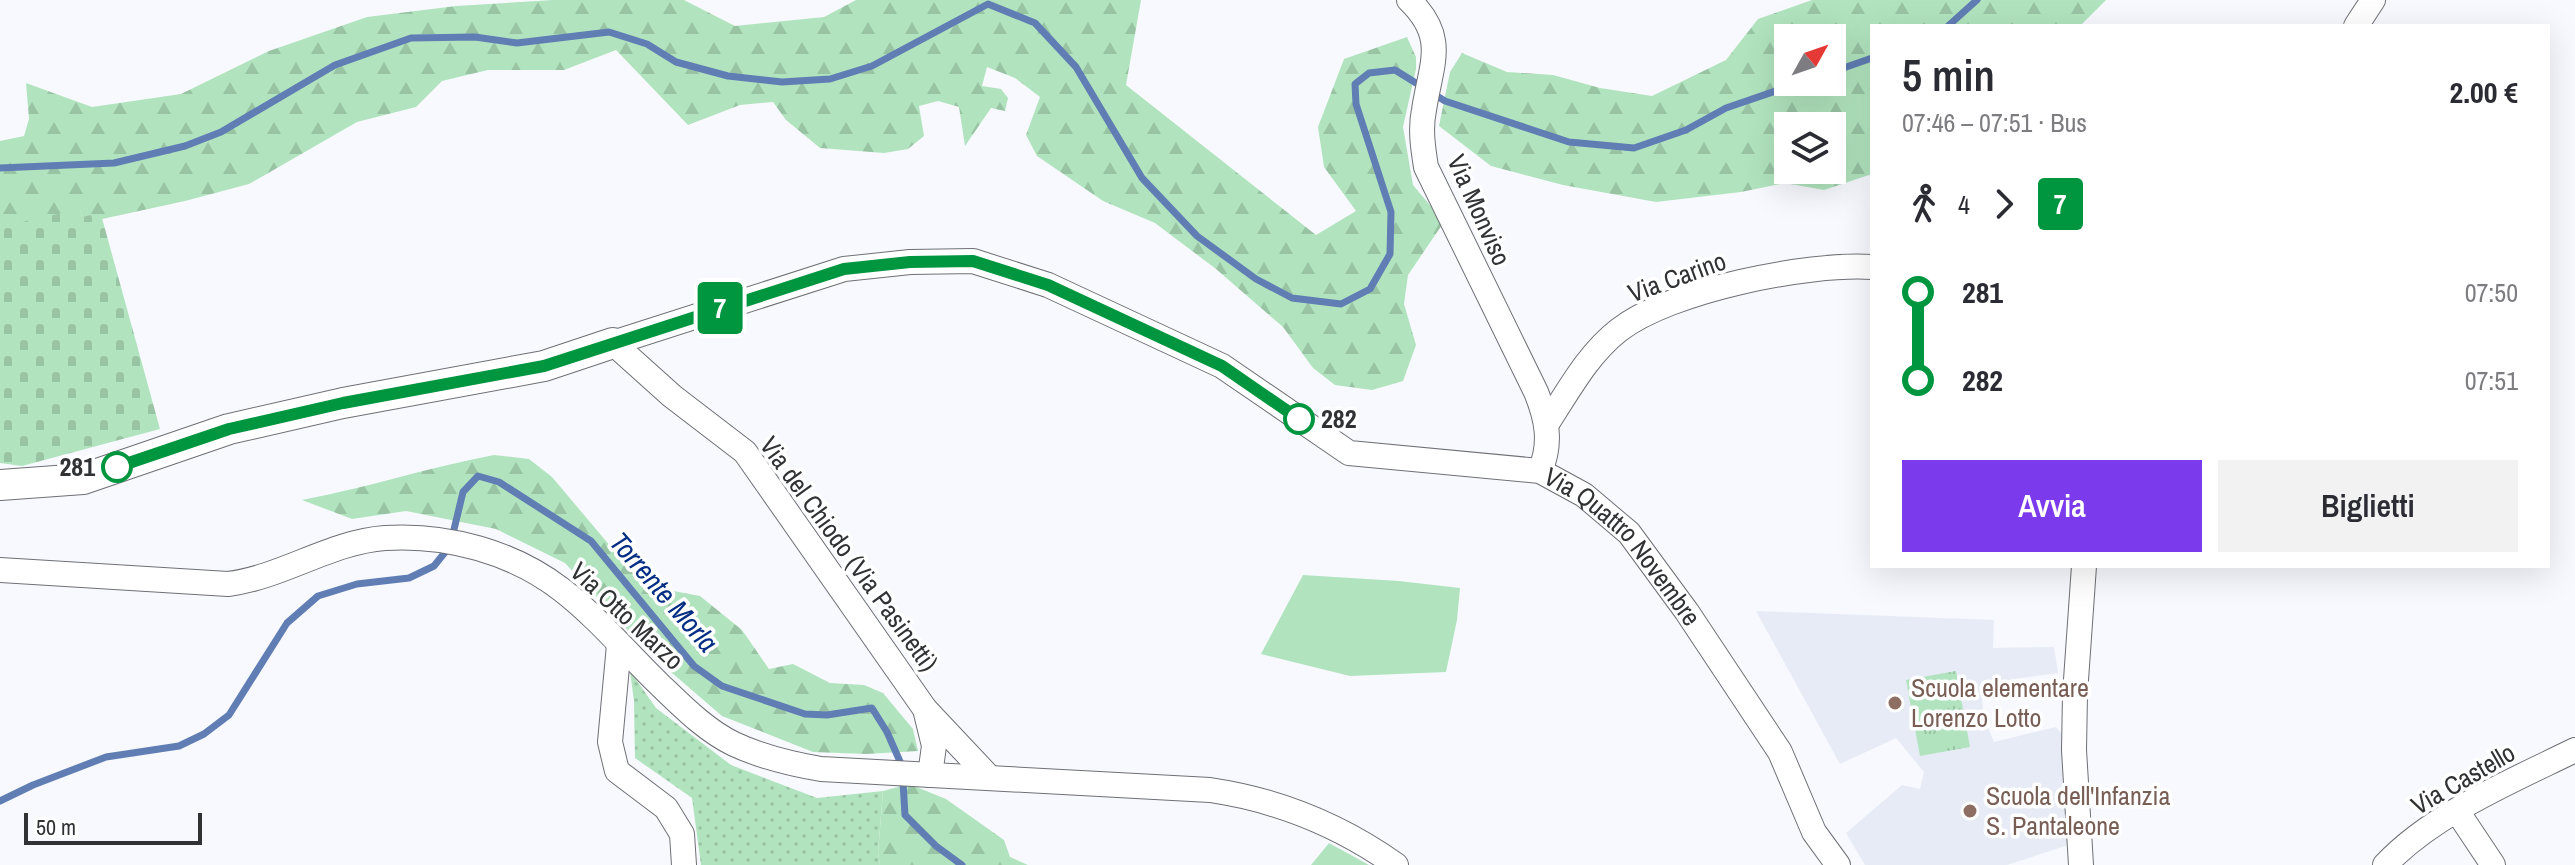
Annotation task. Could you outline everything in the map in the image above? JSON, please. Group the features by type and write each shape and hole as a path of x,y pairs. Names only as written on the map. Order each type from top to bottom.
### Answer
{"street":[{"name":"Via Monviso","path":"1409,0 1423,14 1433,34 1433,65 1423,113 1422,145 1426,167 1548,422"},
{"path":"2357,24 2373,0"},
{"name":"Via Quattro Novembre","path":"3,490 83,479 229,429 343,403 544,366 844,269 910,262 973,261 1048,285 1222,366 1349,453 1540,471 1584,495 1629,533 1687,612 1780,752 1814,832 1838,865"},
{"name":"Via Carino","path":"1548,422 1598,349 1620,328 1649,313 1708,290 1797,271 1870,267"},
{"name":"Via del Chiodo (Via Pasinetti)","path":"613,343 672,396 745,452 925,709"},
{"path":"1540,471 1546,456 1548,422"},
{"name":"Via Otto Marzo","path":"0,570 228,584 256,581 343,547 384,538 436,540 485,549 531,569 563,591 691,715 732,743 779,762 821,769 1210,790 1247,796 1299,812 1356,839 1396,865"},
{"name":"Via Otto Marzo","path":"0,552 7,559 37,573"},
{"path":"2081,865 2074,708 2084,568"},
{"path":"619,645 610,742 617,771 666,808 682,834 684,865"},
{"path":"925,709 934,746 928,775"},
{"path":"925,709 990,778"},
{"name":"Via Castello","path":"2385,865 2405,845 2457,811 2575,750"},
{"path":"2457,811 2493,865"}],"shaded area":[{"path":"1756,611 1994,620 1993,648 2054,647 2058,673 2000,681 1981,689 1984,718 1994,742 2056,727 2062,734 2071,844 2007,865 1865,865 1846,833 1902,785 1920,789 1924,772 1896,738 1840,764"}],"green space":[{"path":"553,0 684,0 735,26 824,17 856,0 1141,0 1126,85 1316,235 1356,211 1324,167 1318,127 1344,59 1407,37 1416,57 1403,127 1413,185 1444,222 1408,275 1404,304 1416,345 1403,381 1372,390 1335,385 1313,368 1283,327 1216,269 1155,223 1103,201 1037,156 1026,135 1040,97 1015,78 987,67 982,86 1001,89 1008,98 1005,111 991,108 965,146 959,107 938,101 919,106 924,136 908,149 884,153 820,148 786,120 773,102 740,105 688,125 616,50 564,70 488,70 442,81 416,107 357,122 249,184 93,221 82,217 80,210 0,229 0,141 24,136 29,119 26,83 92,107 181,94 269,51 367,17 456,6"},
{"path":"1812,0 2106,0 2082,24 1870,24 1870,175 1846,183 1846,112 1774,112 1774,184 1780,184 1656,202 1563,185 1491,166 1439,126 1450,72 1462,53 1507,72 1553,75 1600,88 1652,96 1726,60 1758,19"},
{"path":"1791,184 1842,184 1824,190"},
{"path":"80,209 82,217 91,215 93,220 102,218 160,429 22,466 0,463 0,227"},
{"path":"494,455 529,459 552,477 633,573 663,589 700,596 742,630 769,669 793,664 830,683 864,685 883,693 913,729 918,751 866,754 813,752 722,716 650,654 565,563 496,529 406,511 352,519 302,500"},
{"path":"1303,575 1460,588 1446,672 1350,676 1261,654"},
{"path":"630,671 656,708 731,765 817,798 883,791 878,853 880,865 701,865 692,798 635,758"},
{"path":"1956,671 1970,747 1920,756 1906,680"},
{"path":"909,784 946,799 1004,840 1010,857 1028,865 880,865 878,853 883,791"},
{"path":"1329,843 1369,865 1311,865"}],"waterway":[{"path":"1950,24 1977,0"},
{"path":"0,168 114,163 185,146 221,132 335,65 411,38 475,37 517,43 609,32 647,44 676,62 728,76 782,82 830,79 872,66 988,4 1035,23 1076,67 1142,178 1197,236 1256,279 1292,298 1341,304 1370,289 1390,254 1391,212 1356,104 1355,84 1369,73 1395,70 1445,101 1569,142 1634,148 1686,130 1726,108 1774,92"},
{"path":"1846,67 1870,59"},
{"name":"Torrente Morla","path":"0,801 106,757 179,746 204,734 229,715 287,623 318,596 357,584 409,578 434,566 450,546 463,492 478,476 499,482 591,541 694,666 722,686 805,714 827,715 872,708 902,766 905,815 936,846 962,865"}],"bus line":[{"name":"7","path":"117,467 229,429 343,403 544,366 844,269 910,262 973,261 1048,285 1222,366 1299,419"}],"place":[{"name":"282","path":"1299,419"},
{"name":"281","path":"117,467"},
{"name":"Scuola elementare Lorenzo Lotto","path":"1895,703"},
{"name":"Scuola dell'Infanzia S. Pantaleone","path":"1970,811"}]}
